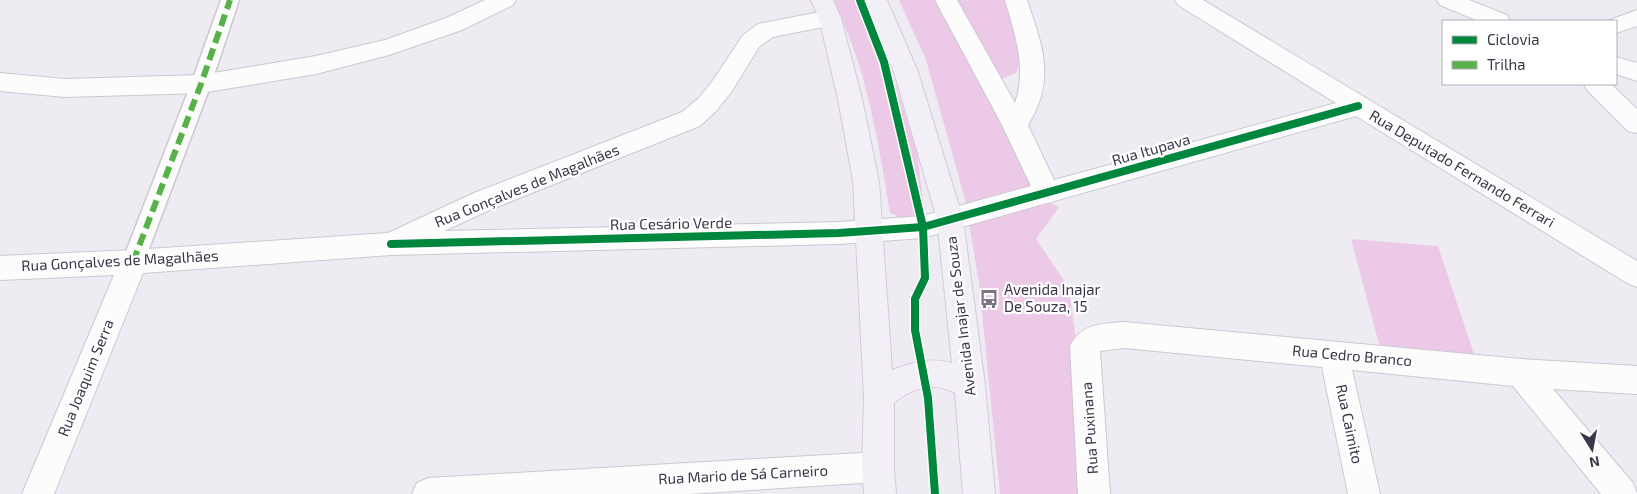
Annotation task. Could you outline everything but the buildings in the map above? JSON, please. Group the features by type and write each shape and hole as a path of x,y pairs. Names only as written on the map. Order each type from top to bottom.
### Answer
{"main road":[{"name":"Avenida Inajar de Souza","path":"876,0 906,72 950,219 970,386 979,494"},
{"path":"826,9 850,99 866,181 878,397 879,481"},
{"path":"878,397 891,386 907,377 922,373 943,374 958,378 970,386"}],"street":[{"path":"133,262 201,84 230,0"},
{"path":"0,82 65,88 201,84 316,65 389,47 454,24 506,0"},
{"path":"946,0 1015,125 1047,193"},
{"path":"1015,125 1029,100 1033,72 1027,33 1016,0"},
{"name":"Rua Deputado Fernando Ferrari","path":"1186,0 1637,275"},
{"path":"1448,0 1497,20"},
{"name":"Rua Gonçalves de Magalhães","path":"0,268 133,262 391,244 483,201 691,119 708,104 723,85 751,41 757,36 766,30 826,9"},
{"path":"1617,25 1637,18"},
{"path":"1617,65 1637,72"},
{"path":"1597,85 1637,124"},
{"name":"Rua Itupava","path":"950,219 1358,106"},
{"name":"Rua Cesário Verde","path":"391,244 839,234 923,227 950,219"},
{"name":"Rua Joaquim Serra","path":"38,494 133,262"},
{"name":"Rua Cedro Branco","path":"1085,361 1085,346 1094,338 1124,335 1522,372 1637,380"},
{"name":"Rua Caimito","path":"1334,354 1364,494"},
{"name":"Rua Puxinana","path":"1085,361 1094,494"},
{"path":"1522,372 1622,494"},
{"name":"Rua Mario de Sá Carneiro","path":"428,494 879,481"}],"shaded area":[{"path":"834,0 865,0 888,61 917,151 924,211 921,215 897,218 896,215 890,213 876,134 862,75"},
{"path":"899,0 1011,0 1024,53 1016,73 995,82 1041,199 1059,207 1036,239 1069,288 1079,364 1085,494 1000,494 979,283 965,199 926,60"},
{"path":"1351,239 1438,246 1477,363 1382,355"}],"marked path":[{"path":"133,262 201,84 230,0"}],"cycle path":[{"path":"860,0 884,62 923,227 925,278 915,299 915,330 928,398 935,494"},
{"path":"391,244 839,233 923,227 1358,106"}],"place":[{"name":"Avenida Inajar De Souza, 15","path":"989,299"}]}
